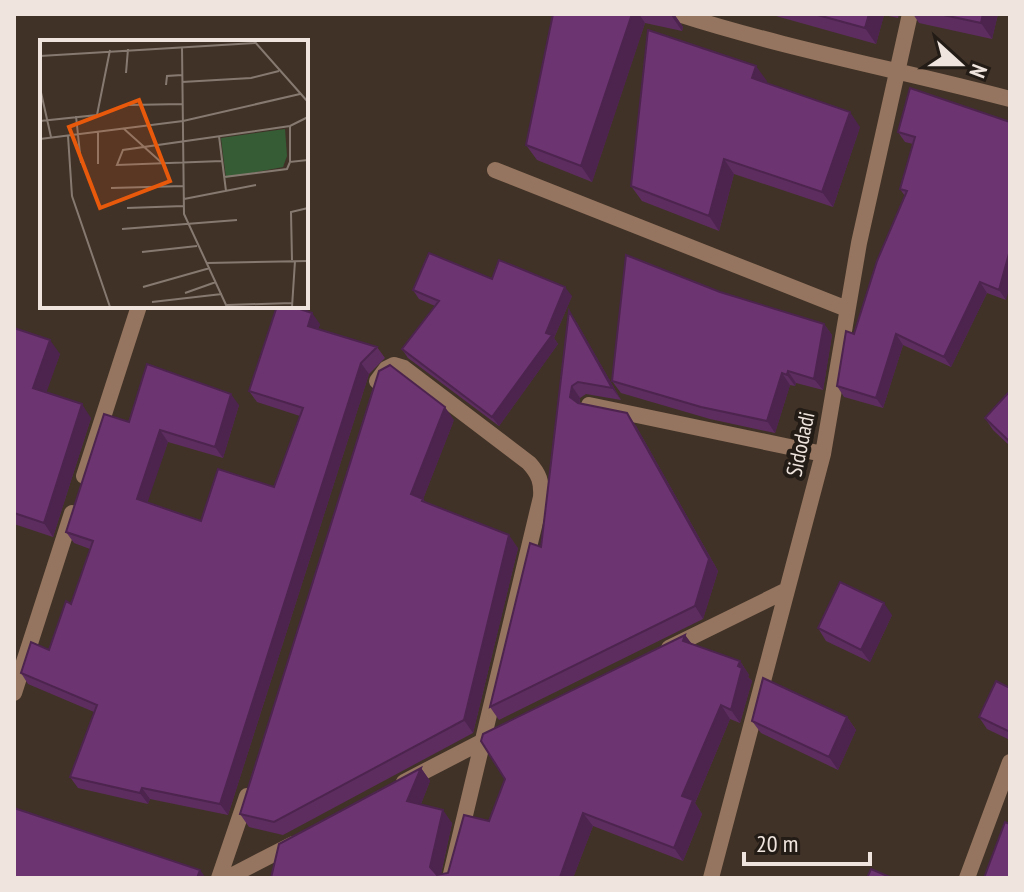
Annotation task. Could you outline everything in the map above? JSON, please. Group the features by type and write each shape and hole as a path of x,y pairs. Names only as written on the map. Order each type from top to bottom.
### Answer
{"street":[{"path":"678,14 1010,99"},
{"name":"Sidodadi","path":"711,878 823,454 847,309 910,14"},
{"path":"495,170 847,309"},
{"path":"14,693 138,308"},
{"path":"374,392 379,377 386,369 394,365 404,368 529,463 542,483 450,878"},
{"path":"589,405 823,454"},
{"path":"648,659 787,590"},
{"path":"384,793 509,728"},
{"path":"967,878 1010,762"},
{"path":"219,878 251,783"},
{"path":"227,878 303,838"}],"building":[{"path":"553,14 632,14 581,166 526,145"},
{"path":"814,14 869,14 865,28"},
{"path":"939,14 983,14 981,23"},
{"path":"648,30 756,66 752,78 850,112 822,192 724,159 709,216 631,186"},
{"path":"910,88 1010,122 1010,250 999,290 980,282 944,357 896,334 876,398 837,386 846,331 854,334 877,261 907,191 900,189 915,137 898,132"},
{"path":"429,253 492,279 499,260 565,287 546,333 552,335 492,417 402,349 439,301 413,290"},
{"path":"626,255 720,292 824,324 814,379 788,371 787,375 782,373 767,421 701,407 612,381"},
{"path":"276,308 297,308 312,313 308,326 377,347 361,363 220,804 142,788 140,793 70,777 97,705 21,673 31,642 49,650 66,601 71,604 93,541 66,532 104,414 129,422 147,364 231,394 215,447 160,430 137,499 201,521 218,469 274,487 303,408 249,391"},
{"path":"569,311 612,388 578,382 572,386 570,397 578,403 627,413 709,559 695,606 490,707 530,543 541,547"},
{"path":"14,328 50,340 33,388 82,404 44,523 14,513"},
{"path":"390,365 445,407 411,494 509,535 464,720 274,822 240,814 379,371"},
{"path":"1010,391 1010,442 985,418"},
{"path":"840,582 884,603 861,650 818,628"},
{"path":"685,635 683,641 740,661 738,666 742,668 731,710 721,705 682,796 693,800 674,848 583,813 560,877 563,878 271,878 279,844 421,768 407,801 443,810 430,867 437,875 448,873 464,815 489,821 505,779 481,741 483,734"},
{"path":"763,678 847,717 829,757 752,721"},
{"path":"996,681 1010,688 1010,732 979,717"},
{"path":"14,808 200,870 197,878 14,878"},
{"path":"1005,822 1010,824 1010,878 984,878"},
{"path":"871,869 892,878 867,878"}]}
